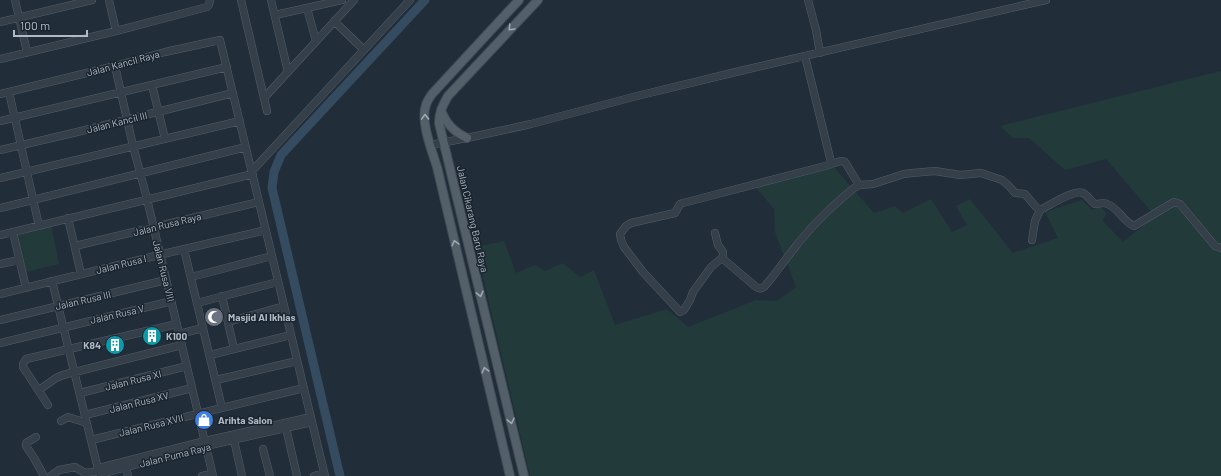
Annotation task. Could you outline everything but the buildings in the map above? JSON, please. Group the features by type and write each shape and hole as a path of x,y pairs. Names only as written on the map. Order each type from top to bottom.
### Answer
{"main road":[{"path":"510,476 426,130 425,117 426,106 432,94 519,0"},
{"name":"Jalan Cikarang Baru Raya","path":"524,476 439,123 439,116 448,96 538,0"},
{"path":"441,110 444,119 450,127 458,134 467,138"}],"street":[{"path":"15,0 27,52"},
{"path":"0,22 19,18 63,4 92,0"},
{"path":"109,0 116,31"},
{"path":"0,59 207,7 210,0"},
{"path":"241,0 267,111"},
{"path":"271,0 288,72"},
{"path":"275,15 342,0"},
{"path":"264,98 354,0"},
{"path":"0,235 252,173 263,158 410,0"},
{"path":"808,0 820,53"},
{"path":"430,145 531,124 733,72 1046,0"},
{"path":"307,8 316,41"},
{"path":"334,21 363,49"},
{"name":"Jalan Kancil Raya","path":"0,94 115,66 165,52 219,40 221,42 227,67"},
{"path":"805,56 831,164"},
{"name":"Jalan Rusa VIII","path":"115,66 133,146 141,172 172,301 212,475"},
{"path":"0,121 227,67 324,475 314,476"},
{"path":"152,85 165,139"},
{"path":"9,92 39,226"},
{"name":"Jalan Kancil III","path":"0,150 233,93"},
{"path":"0,178 240,121"},
{"path":"0,208 246,147"},
{"path":"249,158 263,158"},
{"path":"715,233 718,245 723,252 722,258 712,267 693,292 684,310 680,312 643,272 624,247 620,234 626,226 631,223 675,213 680,204 683,203 831,164 845,162 859,185"},
{"path":"722,258 756,287 759,289 762,288 778,271 793,249 847,194 859,185 873,184 904,174 935,171 960,175 981,173 1002,180 1009,186 1014,194 1025,194 1040,210"},
{"path":"1032,240 1040,210 1071,194 1081,192 1087,195 1095,204 1106,203 1117,210 1129,224 1134,226 1176,202 1180,204 1215,246 1221,248"},
{"name":"Jalan Rusa Raya","path":"75,246 259,202"},
{"path":"68,218 81,274"},
{"name":"Jalan Rusa I","path":"0,294 160,254 266,230"},
{"path":"13,232 26,288"},
{"path":"184,249 222,408"},
{"path":"191,277 272,256"},
{"path":"0,264 19,260"},
{"name":"Jalan Rusa III","path":"0,320 166,280"},
{"path":"52,281 100,474 85,473 75,467 59,470 52,476"},
{"path":"197,303 278,282"},
{"path":"222,296 234,349"},
{"name":"Jalan Rusa V","path":"0,343 172,301"},
{"path":"228,322 284,306"},
{"path":"48,405 23,367 24,361 37,356 177,324"},
{"path":"179,334 203,328"},
{"path":"210,355 291,335"},
{"path":"39,390 59,376 74,371 182,345"},
{"path":"216,380 297,361"},
{"name":"Jalan Rusa XI","path":"80,393 187,366"},
{"name":"Jalan Rusa XV","path":"85,415 192,388"},
{"name":"Jalan Rusa XVII","path":"91,440 304,388"},
{"path":"61,422 68,417 87,423"},
{"path":"205,444 311,420"},
{"name":"Jalan Puma Raya","path":"100,474 103,468 205,444 234,440 286,428 311,420"},
{"path":"286,428 297,476"},
{"path":"259,434 270,476"},
{"path":"36,437 26,443 26,446 44,476"},
{"path":"234,440 242,476"},
{"name":"Jalan Puma Raya","path":"100,474 205,444"},
{"path":"126,467 128,476"},
{"path":"202,476 212,475"}],"green space":[{"path":"1221,71 1221,476 530,476 476,247 504,241 516,273 535,265 545,271 563,263 580,277 594,270 615,325 667,309 688,327 756,300 777,301 796,287 775,232 774,209 753,184 833,166 874,213 895,206 903,213 931,199 952,232 967,225 956,206 970,199 1013,253 1058,238 1045,212 1082,200 1092,210 1100,206 1107,214 1102,220 1123,242 1155,216 1106,159 1065,170 1029,138 1013,138 1000,126"},
{"path":"51,225 59,264 26,272 18,235"}],"waterway":[{"path":"340,476 272,188 274,172 281,155 425,0"}],"place":[{"name":"Masjid Al Ikhlas","path":"214,317"},
{"name":"K100","path":"152,336"},
{"name":"K84","path":"115,345"},
{"name":"Arihta Salon","path":"204,420"}]}
